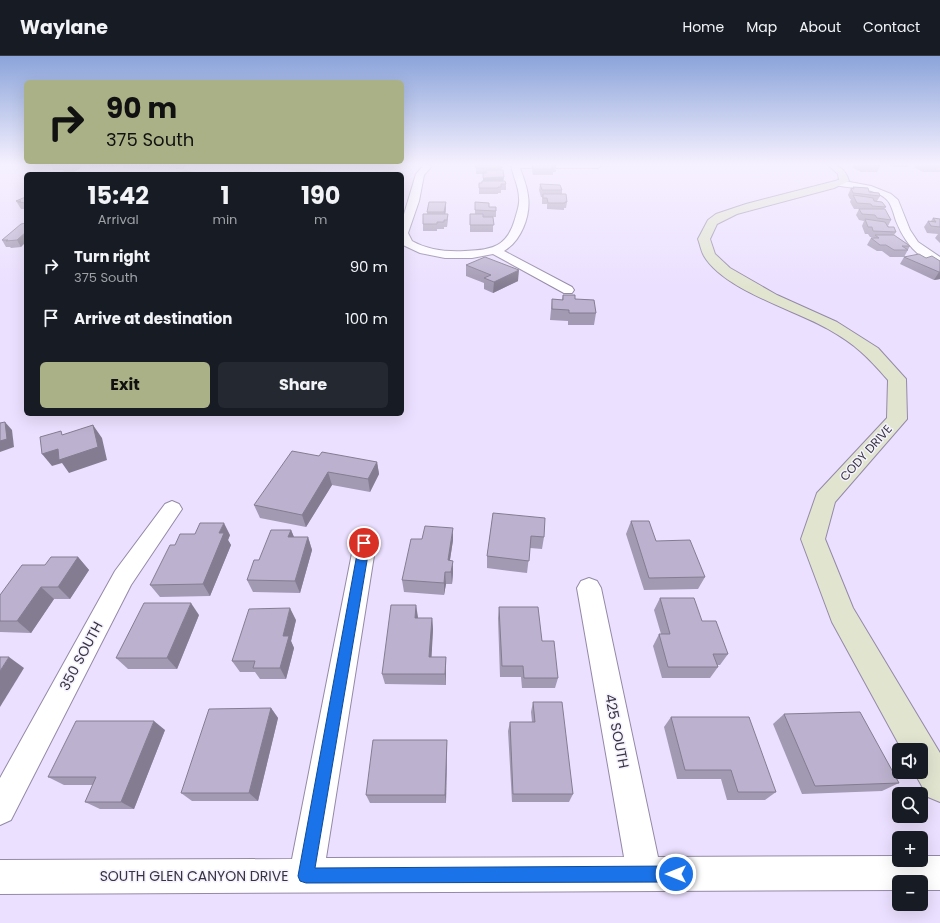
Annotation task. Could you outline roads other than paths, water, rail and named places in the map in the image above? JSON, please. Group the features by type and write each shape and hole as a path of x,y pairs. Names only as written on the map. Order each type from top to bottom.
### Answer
{"street":[{"path":"404,229 409,205"},
{"path":"404,236 407,243 424,251 445,255 470,255 494,250 505,245 514,237 523,205"},
{"name":"CODY DRIVE","path":"754,205 729,212 713,222 705,235 707,252 725,272 762,294 830,324 868,348 897,379 897,419 825,499 812,539 842,614 915,743"},
{"path":"895,205 913,245 926,256 940,262"},
{"path":"494,250 568,290"},
{"name":"350 SOUTH","path":"0,809 123,578 172,509"},
{"path":"306,876 364,543"},
{"name":"425 SOUTH","path":"589,588 644,874"},
{"name":"CODY DRIVE","path":"928,765 940,786"},
{"name":"SOUTH GLEN CANYON DRIVE","path":"0,877 940,873"}]}
